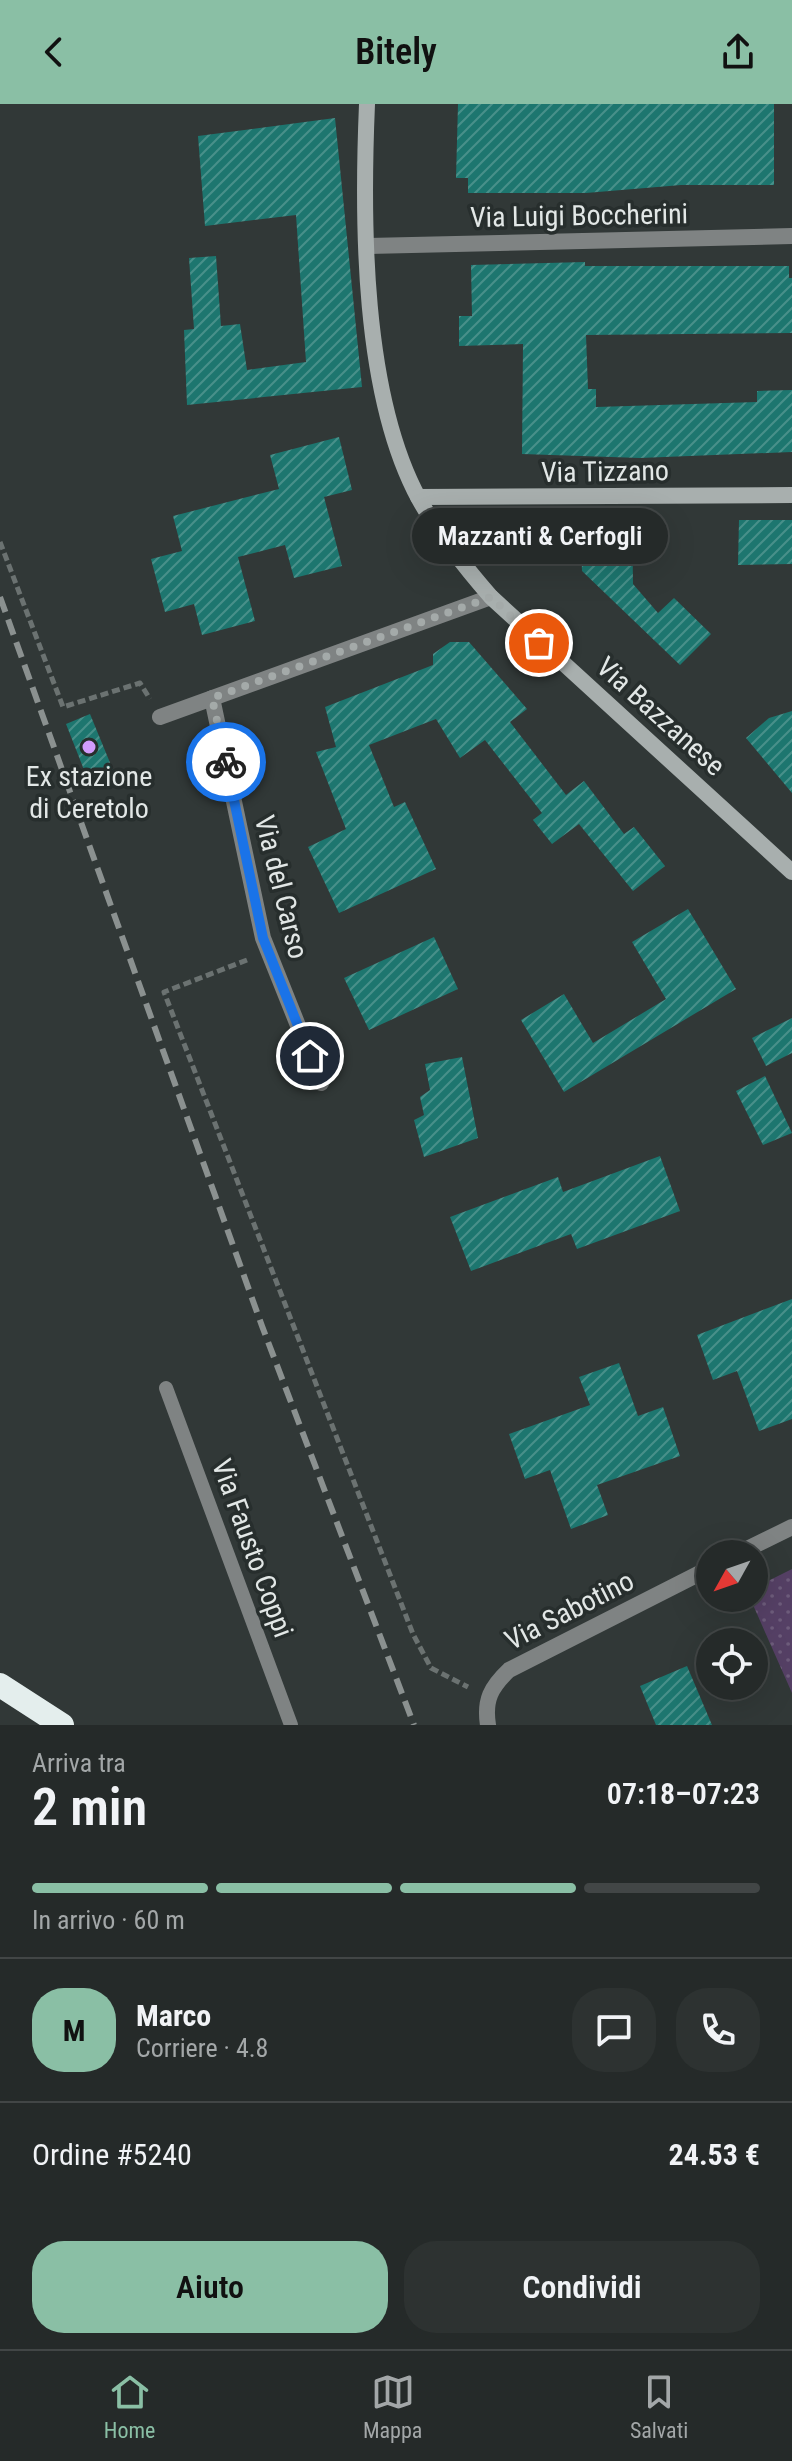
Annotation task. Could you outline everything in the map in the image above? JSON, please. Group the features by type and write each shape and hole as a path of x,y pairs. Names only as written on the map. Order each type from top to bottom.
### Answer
{"highway":[{"path":"0,1685 62,1725"}],"main road":[{"name":"Via Bazzanese","path":"367,104 368,246 375,355 398,448 418,497 449,548 491,597 792,872"},
{"name":"Via Tizzano","path":"418,497 792,495"}],"street":[{"name":"Via Luigi Boccherini","path":"368,246 792,236"},
{"path":"160,717 491,597"},
{"name":"Via del Carso","path":"212,698 268,951 321,1083"},
{"path":"766,1540 792,1527"},
{"name":"Via Sabotino","path":"488,1725 486,1701 509,1670 696,1575"}],"lane":[{"name":"Via Fausto Coppi","path":"166,1388 291,1725"}],"path":[{"path":"0,542 63,707 140,683 160,717"},
{"path":"268,951 164,992 413,1634 431,1668 472,1689 471,1701"}],"shaded area":[{"path":"792,1569 792,1693 768,1639 768,1628 763,1628 756,1612 768,1612 768,1581"}],"building":[{"path":"458,104 774,104 774,185 681,185 586,193 468,193 468,178 456,178"},
{"path":"335,118 362,387 187,405 184,330 194,329 189,258 216,256 221,326 240,324 247,370 306,362 296,215 205,226 198,136"},
{"path":"585,262 585,266 789,266 789,278 792,278 792,333 586,335 588,389 596,389 596,407 757,402 757,391 792,390 792,452 640,458 522,454 523,344 459,346 459,316 472,316 471,265"},
{"path":"339,437 352,490 324,497 342,566 294,578 285,545 238,557 255,621 202,635 194,604 165,612 151,559 182,551 173,516 279,489 270,455"},
{"path":"632,509 633,584 658,613 674,598 711,634 680,665 582,571 580,510"},
{"path":"739,520 792,520 792,564 738,565"},
{"path":"450,642 469,642 527,709 510,722 566,795 584,781 624,834 634,827 665,866 633,891 579,824 552,844 533,820 542,813 485,740 460,758 436,719 369,745 394,807 405,802 436,869 339,913 308,847 346,829 316,752 336,747 325,707 433,665 433,654"},
{"path":"792,711 792,793 746,738 769,718"},
{"name":"Ex stazione di Ceretolo","path":"90,714 113,770 88,780 66,724"},
{"path":"688,909 736,989 564,1092 521,1020 564,994 593,1043 666,999 632,942"},
{"path":"434,937 458,989 369,1030 344,978"},
{"path":"792,1018 792,1053 766,1066 752,1038"},
{"path":"462,1057 478,1138 424,1157 414,1120 424,1115 420,1097 430,1090 425,1064"},
{"path":"765,1076 792,1133 763,1145 736,1091"},
{"path":"660,1156 680,1211 577,1249 571,1234 471,1271 450,1217 558,1177 563,1192"},
{"path":"792,1299 792,1419 759,1431 737,1371 713,1380 697,1335"},
{"path":"619,1363 638,1416 663,1407 680,1456 597,1485 608,1515 571,1529 550,1470 525,1479 509,1434 590,1405 579,1377"},
{"path":"687,1666 696,1687 696,1700 701,1700 712,1725 656,1725 640,1686"}],"railway":[{"path":"0,597 262,1326 414,1725"}],"way so far":[{"path":"226,762 212,698 491,597 539,643"}],"place":[{"name":"Mazzanti & Cerfogli","path":"539,643"},
{"name":"Ex stazione di Ceretolo","path":"89,747"}],"route":[{"path":"226,762 263,938 310,1056"}]}
